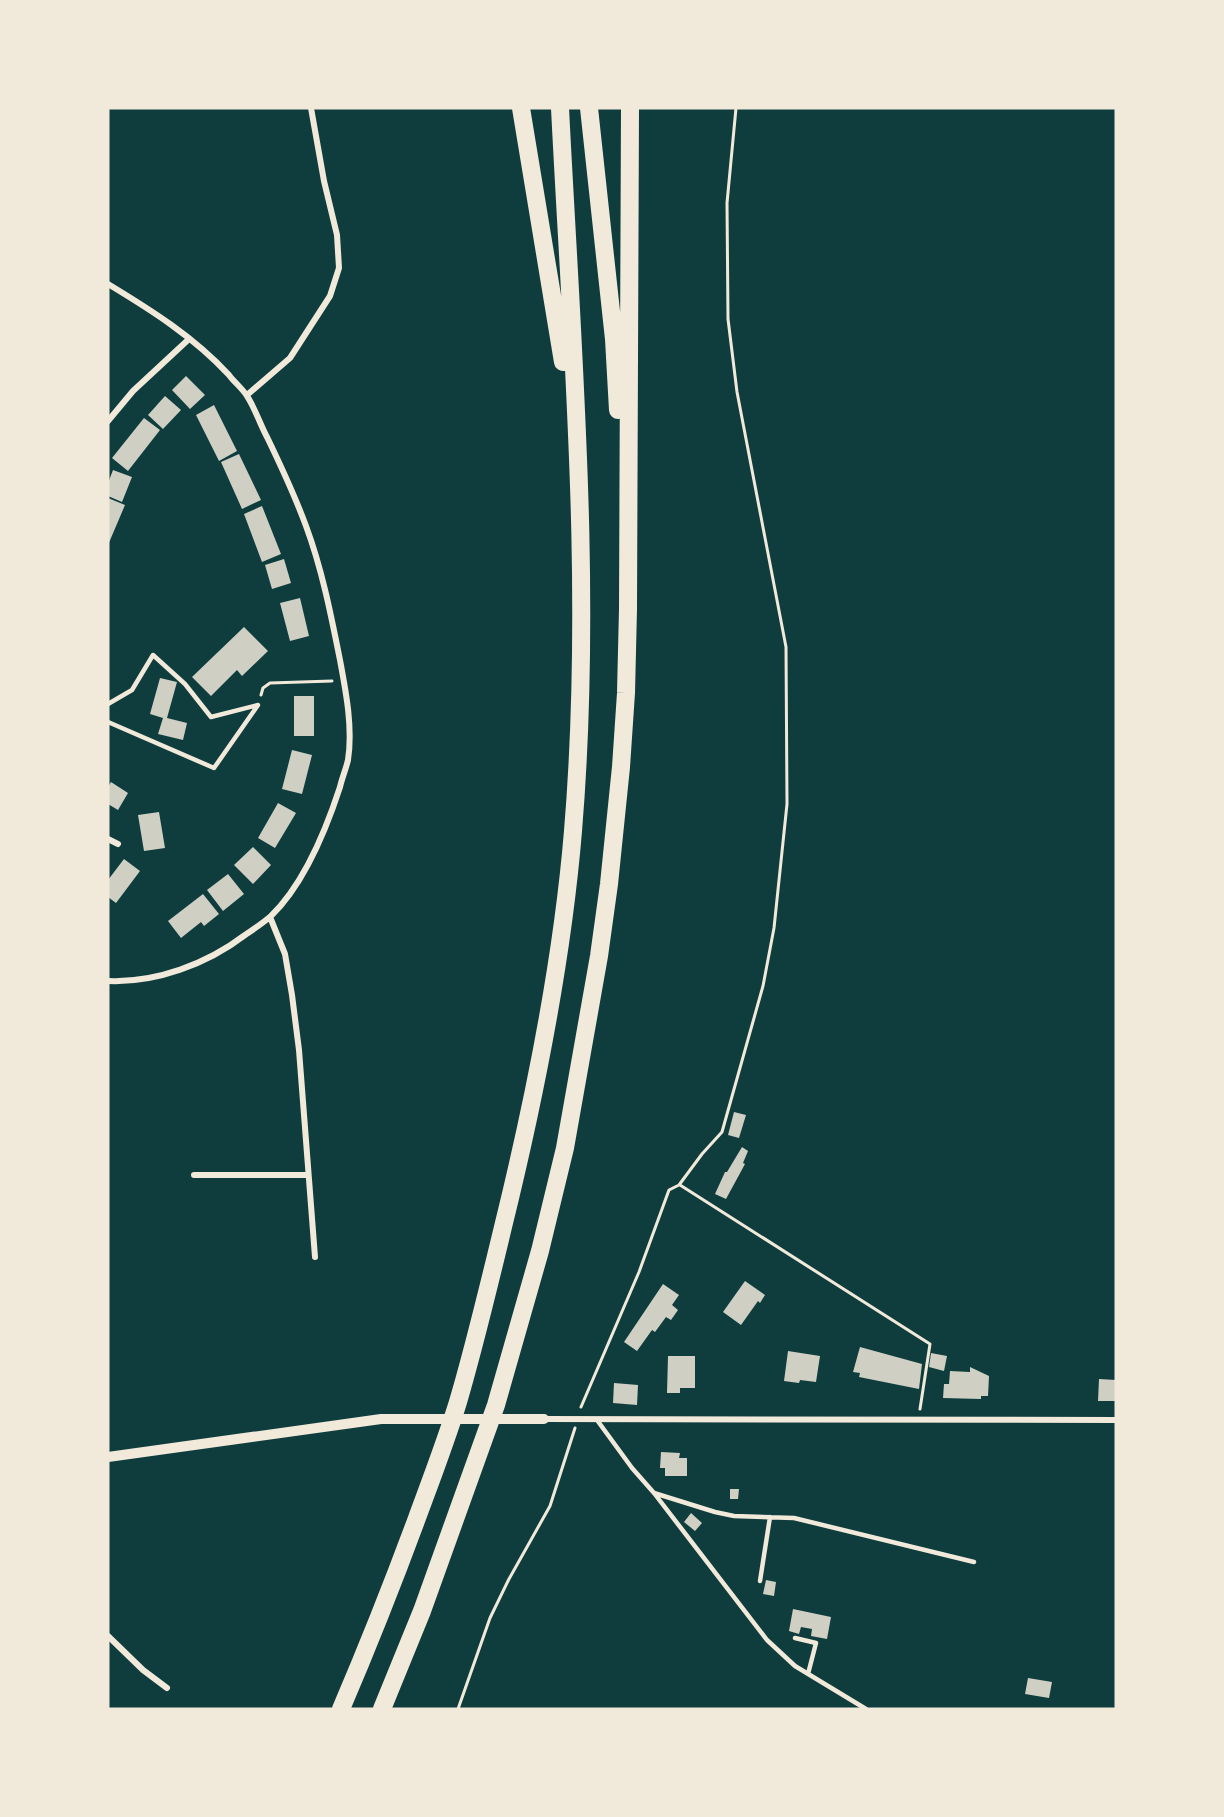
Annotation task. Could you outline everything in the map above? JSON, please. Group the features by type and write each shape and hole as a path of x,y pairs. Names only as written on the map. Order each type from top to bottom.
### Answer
{"highway":[{"path":"521,108 578,450"},
{"path":"341,1709 386,1602 458,1404 519,1163 560,943 574,808 581,609 578,450 560,108"},
{"path":"589,108 614,339 628,609"},
{"path":"382,1709 422,1611 496,1405 540,1251 565,1148 599,957 621,767 626,693 630,108"}],"street":[{"path":"247,395 291,358 330,296 339,268 337,235 311,108"},
{"path":"108,284 150,309 189,339 221,366 247,395 306,527 326,594 344,680 349,721 348,760 321,838 285,900 270,917 230,947 188,967 151,977 108,981"},
{"path":"108,421 133,391 189,339"},
{"path":"108,839 118,844"},
{"path":"270,917 285,954 292,995 299,1050 315,1257"},
{"path":"194,1175 308,1175"},
{"path":"108,1457 381,1419 1116,1420"},
{"path":"108,1636 143,1670 167,1688"}],"lane":[{"path":"108,704 132,690 153,655 185,684 212,717 258,705"},
{"path":"108,722 214,768 258,705"},
{"path":"597,1419 632,1468 654,1493 767,1640 788,1660 808,1674 866,1709"},
{"path":"654,1493 715,1512 734,1516 794,1518 974,1562"},
{"path":"759,1581 770,1517"},
{"path":"795,1638 816,1643 808,1674"}],"path":[{"path":"458,1709 490,1618 508,1579 550,1506 582,1404 639,1272 669,1190 679,1185 722,1132 763,986 774,928 787,804 786,647 737,392 728,319 727,203 736,108"},
{"path":"258,705 263,688 270,683 344,680"},
{"path":"679,1185 930,1344 918,1420"}],"building":[{"path":"186,376 205,395 190,409 172,390"},
{"path":"165,396 181,410 163,429 148,415"},
{"path":"214,405 237,451 219,461 196,415"},
{"path":"144,418 160,430 128,471 112,458"},
{"path":"239,454 261,500 242,509 221,462"},
{"path":"113,470 132,477 122,502 108,496 108,483"},
{"path":"108,498 125,505 108,545"},
{"path":"262,506 281,554 262,562 244,514"},
{"path":"284,559 291,583 272,589 265,565"},
{"path":"300,598 309,636 290,641 280,603"},
{"path":"244,627 268,651 242,676 237,670 211,696 192,677"},
{"path":"160,678 177,682 167,718 187,723 183,740 158,734 163,718 150,714"},
{"path":"294,696 314,696 314,736 294,736"},
{"path":"292,750 312,755 302,794 282,789"},
{"path":"111,782 128,793 118,810 108,804 108,787"},
{"path":"278,803 296,813 275,848 258,838"},
{"path":"159,812 165,848 144,851 138,815"},
{"path":"253,847 271,865 253,884 234,865"},
{"path":"124,859 140,871 116,903 108,897 108,880"},
{"path":"228,874 244,894 223,911 207,890"},
{"path":"203,894 219,914 204,926 201,922 181,938 168,921"},
{"path":"734,1112 746,1115 739,1138 728,1135"},
{"path":"742,1147 748,1151 743,1163 745,1164 726,1199 715,1194 725,1172"},
{"path":"745,1281 765,1295 741,1325 723,1312"},
{"path":"663,1284 679,1295 672,1305 678,1310 671,1320 666,1317 655,1332 652,1330 637,1351 624,1342"},
{"path":"860,1347 922,1364 919,1389 859,1377 860,1373 853,1372"},
{"path":"788,1351 820,1356 816,1382 784,1381"},
{"path":"931,1353 947,1356 944,1371 929,1367"},
{"path":"668,1356 695,1356 695,1388 680,1388 680,1393 667,1393"},
{"path":"970,1367 989,1376 988,1396 981,1396 981,1399 943,1398 944,1384 949,1384 950,1371 970,1372"},
{"path":"1099,1379 1116,1380 1116,1401 1098,1401"},
{"path":"614,1383 638,1385 637,1405 613,1403"},
{"path":"661,1452 680,1453 679,1458 687,1458 687,1476 665,1476 665,1468 660,1468"},
{"path":"730,1489 739,1489 738,1499 730,1499"},
{"path":"691,1513 702,1523 695,1531 684,1522"},
{"path":"766,1580 776,1582 774,1596 763,1594"},
{"path":"793,1609 831,1617 827,1639 811,1636 812,1629 801,1627 799,1634 789,1631"},
{"path":"1028,1678 1052,1682 1049,1698 1025,1694"}]}
